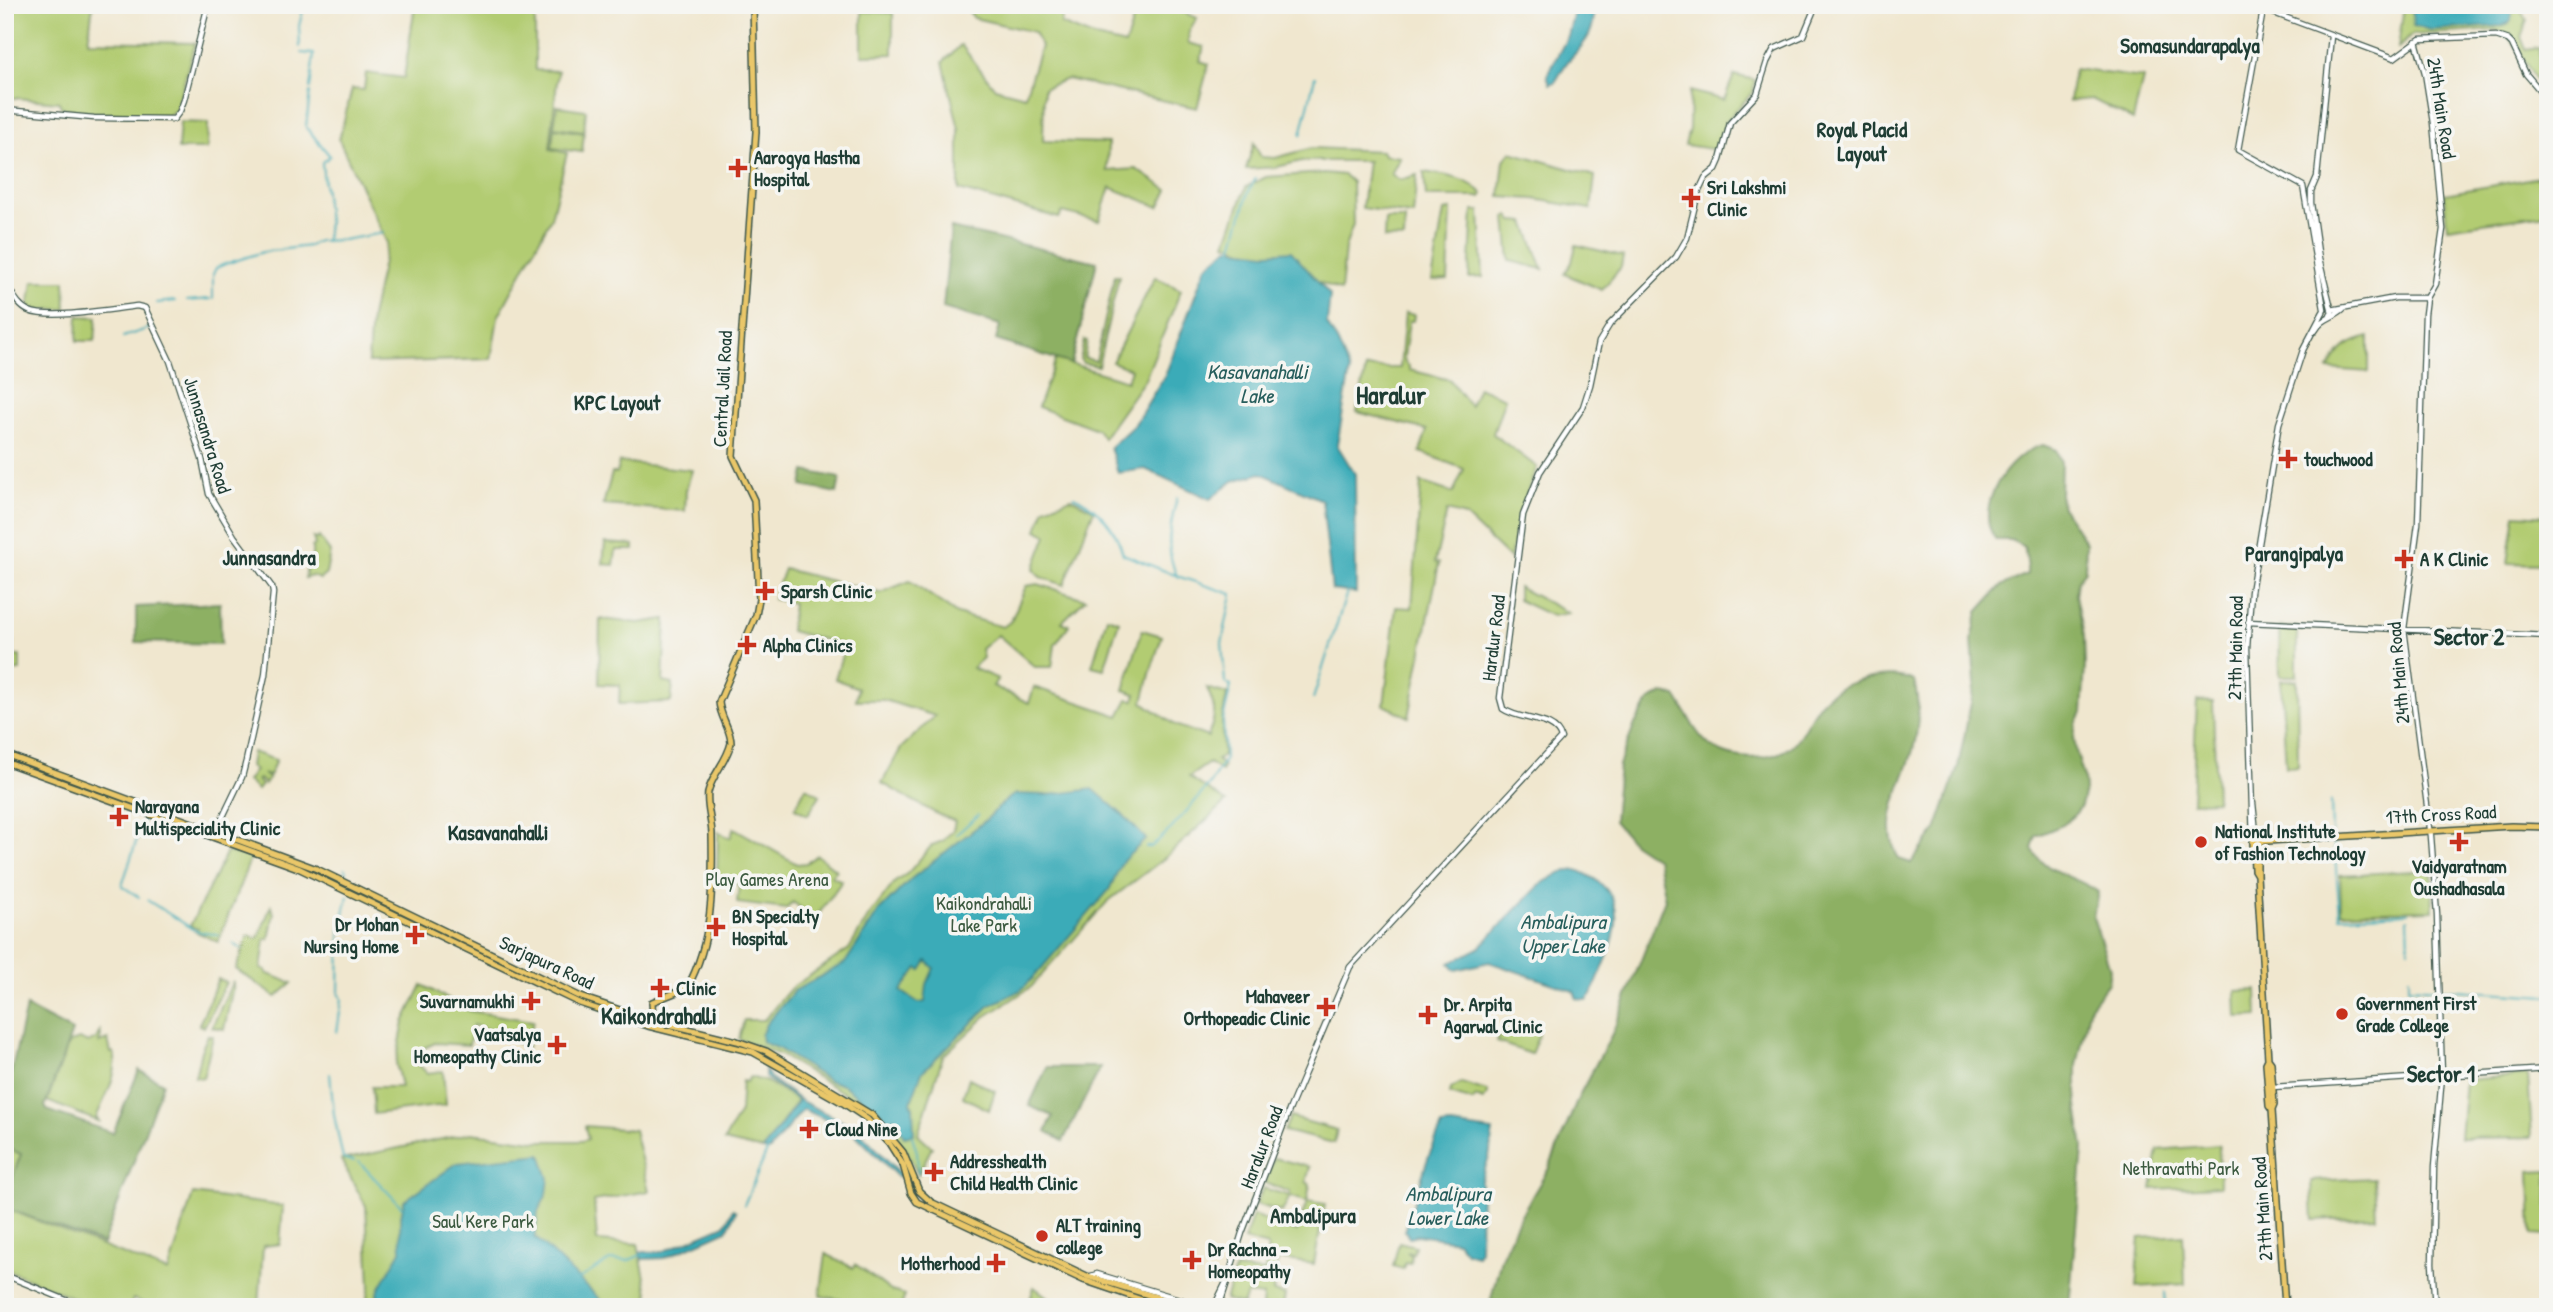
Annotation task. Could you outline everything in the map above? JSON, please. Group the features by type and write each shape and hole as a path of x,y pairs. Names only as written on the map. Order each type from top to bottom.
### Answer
{"main road":[{"name":"Central Jail Road","path":"653,1020 652,1002 687,988 705,945 709,920 712,833 708,795 731,743 731,736 719,710 719,702 756,615 759,599 754,500 733,456 734,410 755,163 753,5"},
{"name":"Sarjapura Road","path":"5,754 266,852 569,992 653,1020 766,1051 864,1109 881,1124 903,1152 924,1201"},
{"name":"Sarjapura Road","path":"5,762 266,852 318,866 556,993 615,1016 764,1057 872,1123 906,1171 911,1193 924,1201"},
{"name":"17th Cross Road","path":"2255,842 2511,826 2548,827"},
{"name":"27th Main Road","path":"2255,842 2285,1307"},
{"path":"924,1201 1091,1277 1188,1307"},
{"path":"924,1201 1083,1280 1163,1307"}],"street":[{"path":"5,110 93,118 174,118 184,100 208,5"},
{"name":"Haralur Road","path":"1217,1307 1229,1282 1242,1233 1290,1108 1350,967 1561,738 1559,731 1552,724 1511,715 1503,709 1500,698 1523,515 1540,472 1583,407 1602,336 1610,324 1676,257 1686,238 1698,193 1705,178 1716,169 1720,160 1730,123 1757,94 1774,49 1803,36 1816,5"},
{"path":"2328,312 2303,186 2238,150 2265,6 2279,15 2331,36 2394,58 2416,41 2429,38 2488,35 2508,40 2526,74 2548,100"},
{"path":"2328,312 2310,194 2317,177 2331,36"},
{"name":"24th Main Road","path":"2416,41 2432,115 2443,229 2435,284 2427,299 2421,370 2418,524 2404,629 2435,879 2442,1076 2434,1167 2432,1264 2435,1307"},
{"name":"Junnasandra Road","path":"5,282 19,304 31,312 66,313 138,306 145,308 170,361 202,459 209,494 234,536 272,587 269,645 246,761 242,777 216,831"},
{"path":"2328,312 2395,298 2427,299"},
{"name":"27th Main Road","path":"2255,842 2248,622 2279,424 2294,374 2311,334 2328,312"},
{"path":"2248,622 2548,636"},
{"path":"2270,1087 2548,1069"},
{"path":"1091,1277 1097,1274 1205,1307"},
{"path":"5,1275 83,1307"},
{"path":"2491,1307 2512,1304 2548,1305"}],"green space":[{"path":"5,5 93,5 88,41 195,43 176,110 167,116 100,114 61,107 59,102 5,97"},
{"path":"415,5 535,5 535,70 558,71 550,149 567,153 551,218 498,317 491,359 368,363 371,317 387,243 339,140 352,89 364,90 366,73 404,78"},
{"path":"964,5 1064,5 1061,24 1096,38 1125,45 1138,5 1167,5 1197,18 1189,32 1188,43 1204,47 1200,61 1209,64 1197,108 1067,79 1044,88 1043,141 1108,143 1107,171 1136,169 1168,190 1159,207 1110,187 1099,221 1062,212 1059,218 959,190 959,129 943,62 961,45 995,88 1025,96 1041,46 1034,32 974,18"},
{"path":"2404,5 2519,5 2527,20 2521,37 2526,50 2539,48 2540,70 2547,89 2533,75 2512,42 2496,30 2412,35 2398,48"},
{"path":"862,11 893,13 893,54 862,55"},
{"path":"2074,69 2143,78 2133,120 2092,99 2069,101"},
{"path":"1734,75 1755,80 1753,92 1726,121 1718,150 1685,145 1689,129 1690,91 1724,100"},
{"path":"557,106 586,110 584,131 554,127"},
{"path":"180,122 208,123 207,149 178,149"},
{"path":"554,128 584,133 582,152 552,148"},
{"path":"1254,143 1261,157 1275,158 1312,148 1382,151 1384,155 1400,157 1391,174 1400,180 1417,175 1413,215 1362,208 1368,161 1302,161 1277,167 1246,169"},
{"path":"1511,152 1595,176 1591,209 1534,199 1500,197 1504,160"},
{"path":"1424,172 1463,181 1483,194 1481,197 1426,197"},
{"path":"1324,173 1344,175 1352,182 1353,224 1345,248 1341,291 1226,243 1246,187 1266,177"},
{"path":"2540,177 2548,199 2546,214 2447,228 2444,194"},
{"path":"1451,210 1448,280 1432,281 1444,211"},
{"path":"1473,211 1480,211 1483,277 1469,278"},
{"path":"1509,216 1513,221 1525,222 1543,269 1510,261 1506,217"},
{"path":"1385,219 1405,219 1404,239 1384,238"},
{"path":"951,228 1097,262 1071,364 996,340 1000,325 943,308"},
{"path":"1576,245 1623,256 1621,267 1602,290 1565,274 1572,262"},
{"path":"1115,275 1119,276 1098,366 1083,363 1080,359 1084,340 1087,341 1084,358 1096,361"},
{"path":"1155,277 1181,290 1145,379 1103,438 1097,429 1038,407 1056,359 1127,381 1131,369 1112,362"},
{"path":"33,281 65,281 66,309 29,308"},
{"path":"1405,313 1414,315 1413,321 1409,321 1404,357 1409,370 1450,380 1470,406 1478,387 1505,398 1493,434 1537,467 1520,511 1510,559 1465,516 1447,511 1435,562 1439,563 1409,717 1384,705 1396,607 1412,608 1421,482 1453,493 1464,469 1420,452 1427,430 1357,412 1366,368 1400,368"},
{"path":"78,316 97,317 95,341 77,341"},
{"path":"2369,337 2369,372 2328,369 2344,347"},
{"path":"2043,445 2056,450 2061,462 2060,495 2063,508 2086,543 2085,570 2078,581 2076,595 2084,636 2085,666 2082,712 2074,737 2085,791 2074,816 2063,825 2036,836 2032,849 2045,864 2098,892 2093,917 2110,969 2108,983 2090,1006 2077,1065 2077,1105 2083,1148 2069,1307 1489,1307 1501,1258 1521,1215 1549,1168 1580,1094 1612,1034 1665,899 1657,859 1633,843 1614,821 1619,765 1635,724 1650,700 1662,694 1676,696 1696,731 1705,741 1734,756 1758,758 1790,747 1819,704 1832,692 1854,682 1880,677 1892,676 1914,681 1918,707 1917,733 1894,804 1891,832 1899,859 1911,863 1936,830 1958,767 1975,683 1972,640 1978,612 2001,586 2027,574 2024,547 2011,540 1996,540 1989,527 1991,498 2007,470 2030,450"},
{"path":"619,462 692,470 686,490 685,511 603,505 612,473 617,473"},
{"path":"805,471 840,478 837,493 802,486"},
{"path":"1071,498 1094,510 1064,585 1040,577 1034,569 1047,535 1037,530 1045,508"},
{"path":"2515,514 2548,516 2543,564 2508,563"},
{"path":"319,537 330,552 326,574 320,579 312,576 305,578 307,563 312,558 312,547 315,545 313,538"},
{"path":"605,543 634,545 634,550 616,550 614,565 603,564"},
{"path":"784,569 880,593 910,581 957,614 1003,627 1011,621 1026,586 1038,584 1085,599 1062,622 1069,625 1055,645 1052,667 1035,667 998,635 981,649 983,658 972,668 998,679 993,686 1029,703 1034,687 1119,716 1128,699 1134,700 1136,694 1124,690 1142,630 1162,636 1143,702 1175,725 1208,737 1214,712 1207,688 1227,694 1222,720 1223,756 1217,760 1224,766 1221,771 1209,763 1189,777 1226,802 1166,857 1107,902 1031,987 985,1017 943,1056 918,1134 932,1147 918,1175 907,1151 883,1119 780,1055 739,1039 744,1020 764,1020 791,988 849,949 869,916 895,882 908,873 932,845 943,841 953,830 955,821 937,814 882,783 901,748 935,716 884,700 856,700 858,688 835,679 845,645 790,631 793,603 773,599"},
{"path":"1518,587 1568,613 1552,616 1518,600"},
{"path":"220,603 221,644 136,642 136,607"},
{"path":"1107,617 1119,621 1104,669 1092,666"},
{"path":"600,619 639,623 666,619 663,682 673,684 671,702 619,704 620,685 599,684"},
{"path":"2279,627 2297,627 2297,676 2280,676"},
{"path":"13,642 14,656 20,656 20,670 5,671 5,643"},
{"path":"2281,680 2297,680 2298,766 2286,767"},
{"path":"2197,701 2213,702 2216,801 2192,802"},
{"path":"252,752 276,760 269,776 263,774 269,779 265,784 257,780 261,785 257,790 247,781 255,770 250,766"},
{"path":"806,787 820,795 808,815 795,808"},
{"name":"Play Games Arena","path":"734,828 797,864 806,863 817,855 836,870 831,876 842,881 815,919 793,902 786,909 737,903 739,884 717,880 718,832 730,838"},
{"path":"227,852 251,857 218,942 190,926"},
{"path":"2432,870 2433,910 2341,912 2340,875"},
{"path":"271,906 274,913 269,939 265,939 261,969 292,983 276,997 236,969 248,935 258,939"},
{"path":"218,979 226,982 204,1027 199,1025"},
{"path":"233,981 224,1029 212,1027"},
{"path":"422,985 470,1011 533,1021 527,1047 473,1025 469,1045 435,1043 424,1048 419,1065 427,1073 443,1071 446,1105 374,1114 372,1087 401,1087 396,1063 404,1022"},
{"path":"2257,990 2258,1016 2237,1017 2236,991"},
{"path":"26,1007 72,1031 45,1106 47,1110 113,1133 139,1070 163,1083 103,1244 5,1208 5,1197 21,1154 5,1147 5,1099"},
{"path":"1506,1021 1539,1034 1531,1054 1497,1042"},
{"path":"100,1031 99,1043 108,1040 111,1053 114,1052 115,1069 96,1118 100,1122 47,1101 69,1043 79,1039 88,1043 96,1039"},
{"path":"208,1035 213,1036 203,1078 195,1077 201,1051"},
{"path":"1047,1067 1101,1067 1063,1141 1046,1131 1053,1116 1029,1106"},
{"path":"2528,1075 2532,1137 2460,1138 2465,1080"},
{"path":"750,1077 767,1082 798,1100 763,1150 724,1141 740,1112 742,1081 746,1082"},
{"path":"969,1078 995,1091 989,1110 963,1097"},
{"path":"1461,1083 1487,1091 1488,1094 1483,1100 1476,1097 1473,1101 1450,1094 1451,1089"},
{"path":"1290,1117 1337,1130 1334,1143 1284,1131"},
{"name":"Saul Kere Park","path":"585,1126 634,1130 649,1191 594,1201 597,1241 638,1244 651,1307 366,1307 370,1285 366,1206 341,1160 471,1133 534,1141 582,1141 588,1139"},
{"name":"Nethravathi Park","path":"2219,1145 2220,1186 2152,1189 2158,1150"},
{"path":"5,1147 21,1154 5,1197"},
{"path":"1274,1158 1310,1167 1306,1182 1310,1184 1307,1201 1325,1204 1314,1264 1278,1259 1273,1292 1285,1295 1283,1307 1262,1307 1263,1296 1247,1294 1243,1305 1225,1300 1235,1269 1265,1272 1268,1246 1244,1240 1253,1215 1296,1232 1307,1202 1290,1196 1290,1192 1265,1183"},
{"path":"2548,1170 2548,1236 2532,1235 2530,1171"},
{"path":"2374,1178 2376,1217 2313,1220 2311,1181"},
{"path":"1263,1188 1290,1196 1282,1212 1256,1204"},
{"path":"193,1194 283,1206 280,1244 263,1246 259,1307 155,1307 133,1299 130,1307 95,1307 5,1269 5,1208 168,1272"},
{"path":"2183,1235 2185,1284 2136,1287 2140,1238"},
{"path":"1399,1242 1415,1246 1413,1253 1407,1252 1411,1255 1410,1263 1405,1262 1403,1269 1393,1266"},
{"path":"826,1254 853,1268 855,1264 891,1291 905,1295 901,1307 885,1307 820,1296"},
{"path":"1034,1287 1061,1307 1028,1307"}],"water":[{"path":"1569,5 1594,5 1592,29 1555,82 1550,84 1547,75 1568,36 1574,12"},
{"path":"2412,5 2513,5 2510,22 2501,26 2431,30 2413,26"},
{"name":"Kasavanahalli Lake","path":"1228,248 1267,253 1291,251 1330,295 1327,324 1350,371 1337,445 1355,474 1356,593 1332,590 1322,500 1261,473 1233,481 1210,499 1145,469 1118,473 1110,447 1135,424 1166,373 1206,266"},
{"name":"Kaikondrahalli Lake Park","path":"1093,789 1146,839 1122,862 1109,890 1034,977 1021,990 989,1006 922,1072 911,1102 914,1134 904,1136 894,1117 889,1119 843,1085 828,1080 779,1049 762,1042 761,1035 766,1024 794,991 845,963 879,911 911,879 986,820 1007,799 1016,794 1048,795","holes":["927,961 934,968 927,984 925,1002 919,1003 901,991 918,968 921,970"]},
{"name":"Ambalipura Upper Lake","path":"1577,870 1597,881 1609,894 1615,908 1613,941 1592,994 1587,1000 1577,999 1574,991 1489,962 1456,970 1450,963 1479,948 1541,884 1562,872"},
{"path":"765,1069 771,1079 803,1102 857,1129 902,1175 898,1177 853,1132 803,1109 769,1151 763,1150 798,1101 765,1077"},
{"name":"Ambalipura Lower Lake","path":"1442,1126 1493,1131 1489,1157 1481,1180 1480,1250 1477,1255 1466,1252 1457,1241 1417,1235 1409,1237 1405,1231 1428,1158"},
{"path":"541,1154 549,1178 547,1194 538,1212 535,1237 608,1307 375,1307 379,1289 401,1251 400,1221 404,1201 457,1163"},
{"path":"733,1209 736,1211 727,1230 664,1258 642,1259 640,1252 662,1252 725,1225"}],"waterway":[{"path":"300,47 299,26 304,6"},
{"path":"301,53 314,54 312,70"},
{"path":"310,88 312,73"},
{"path":"1301,135 1315,77"},
{"path":"310,92 306,127 330,156 322,163 328,223 326,239"},
{"path":"1232,250 1248,193 1256,178"},
{"path":"213,299 213,274 216,268 225,264 263,252 309,246 318,241 383,233"},
{"path":"187,301 210,299"},
{"path":"157,303 175,301"},
{"path":"123,337 150,328"},
{"path":"1074,496 1105,519 1116,535 1123,554 1175,575"},
{"path":"1146,847 1151,847 1172,828 1210,784 1225,759 1223,720 1231,686 1225,683 1222,643 1232,594 1177,576 1169,546 1177,498"},
{"path":"1313,699 1347,592"},
{"path":"2331,801 2332,831"},
{"path":"957,834 978,815"},
{"path":"139,897 122,886 144,817"},
{"path":"2334,844 2340,916 2408,913"},
{"path":"345,869 346,873"},
{"path":"337,1032 342,999 339,993 340,931 348,896"},
{"path":"147,900 196,931 218,935"},
{"path":"2408,919 2409,949"},
{"path":"233,944 242,949"},
{"path":"2409,977 2409,987 2548,996"},
{"path":"330,1074 334,1115 343,1159 354,1161"},
{"path":"912,1136 917,1152 918,1173"},
{"path":"744,1205 767,1151"},
{"path":"359,1162 402,1207"},
{"path":"579,1279 611,1260 627,1261 641,1255"},
{"path":"2165,1292 2166,1307"}],"place":[{"name":"Aarogya Hastha Hospital","path":"738,168"},
{"name":"Sri Lakshmi Clinic","path":"1691,198"},
{"name":"touchwood","path":"2288,459"},
{"name":"A K Clinic","path":"2404,559"},
{"name":"Sparsh Clinic","path":"765,591"},
{"name":"Alpha Clinics","path":"747,645"},
{"name":"Narayana Multispeciality Clinic","path":"119,817"},
{"name":"National Institute of Fashion Technology","path":"2201,842"},
{"name":"Vaidyaratnam Oushadhasala","path":"2459,842"},
{"name":"BN Specialty Hospital","path":"716,927"},
{"name":"Dr Mohan Nursing Home","path":"415,935"},
{"name":"Clinic","path":"660,988"},
{"name":"Suvarnamukhi","path":"531,1001"},
{"name":"Mahaveer Orthopeadic Clinic","path":"1326,1007"},
{"name":"Government First Grade College","path":"2342,1014"},
{"name":"Dr. Arpita Agarwal Clinic","path":"1428,1015"},
{"name":"Vaatsalya Homeopathy Clinic","path":"557,1045"},
{"name":"Cloud Nine","path":"809,1129"},
{"name":"Addresshealth Child Health Clinic","path":"934,1172"},
{"name":"ALT training college","path":"1042,1236"},
{"name":"Dr Rachna - Homeopathy","path":"1192,1260"},
{"name":"Motherhood","path":"996,1263"}],"district":[{"name":"Somasundarapalya","path":"2190,45"},
{"name":"Royal Placid Layout","path":"1862,141"},
{"name":"Haralur","path":"1391,394"},
{"name":"KPC Layout","path":"617,402"},
{"name":"Parangipalya","path":"2294,553"},
{"name":"Junnasandra","path":"269,557"},
{"name":"Sector 2","path":"2469,636"},
{"name":"Kasavanahalli","path":"498,832"},
{"name":"Kaikondrahalli","path":"659,1015"},
{"name":"Sector 1","path":"2441,1073"},
{"name":"Ambalipura","path":"1313,1215"}]}
